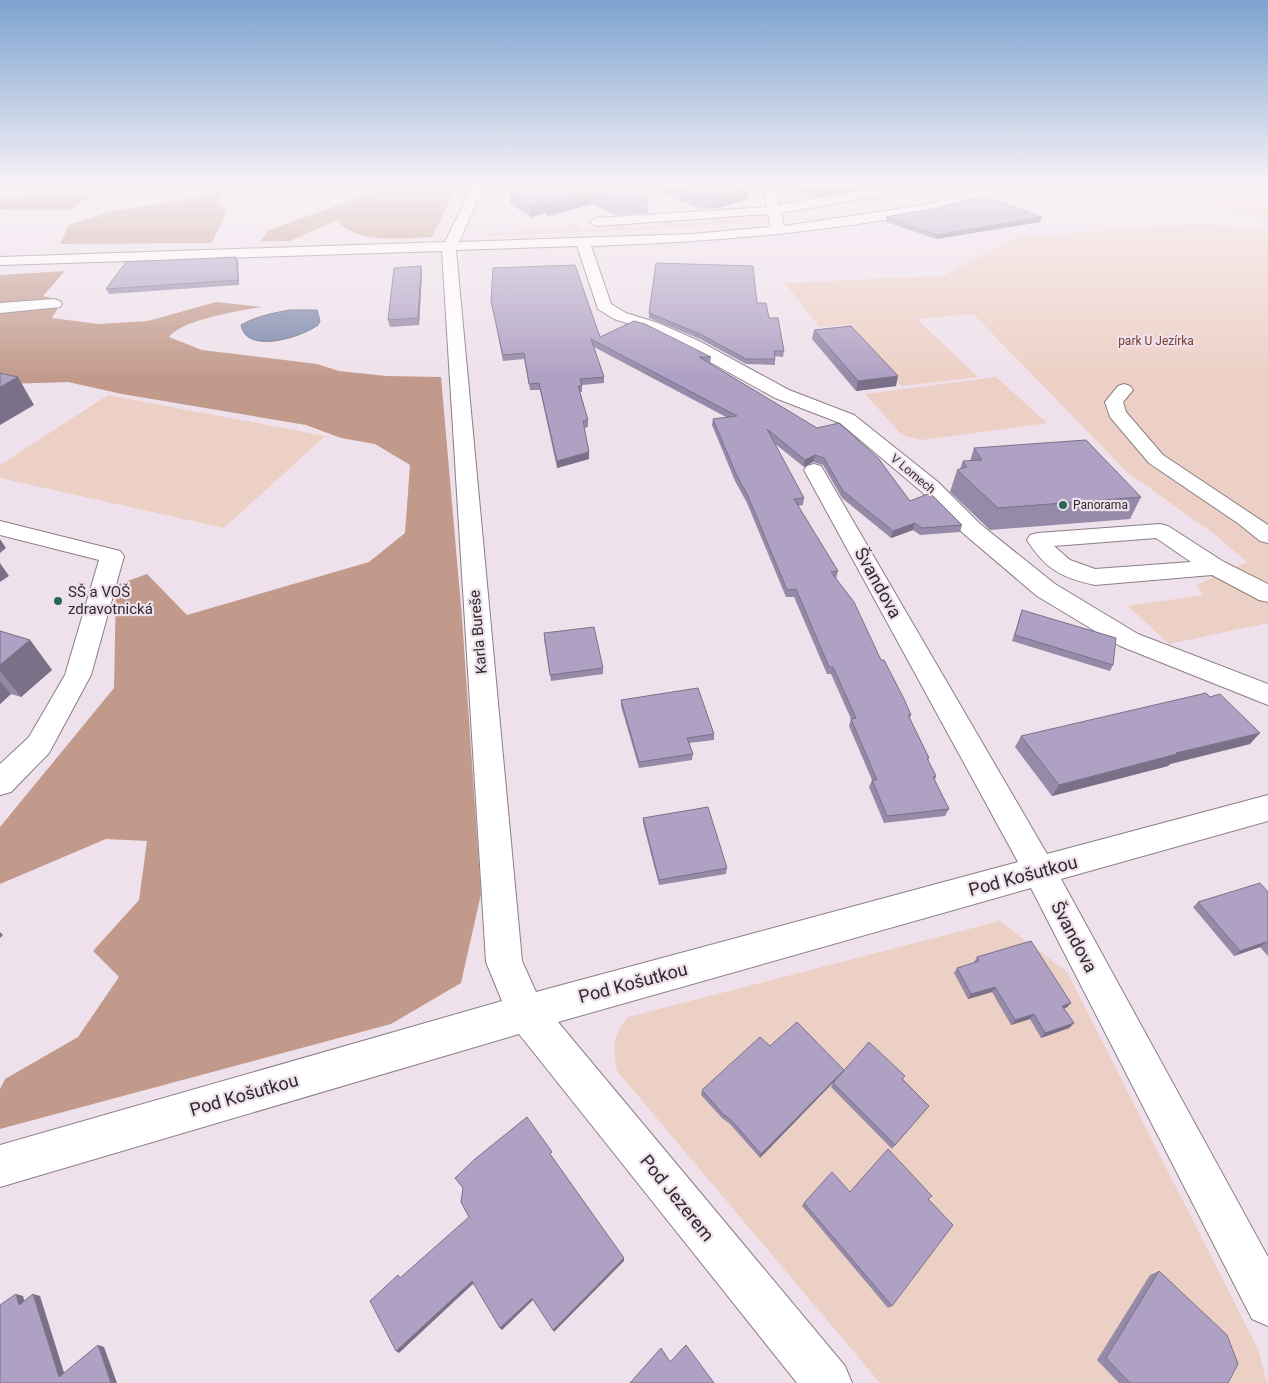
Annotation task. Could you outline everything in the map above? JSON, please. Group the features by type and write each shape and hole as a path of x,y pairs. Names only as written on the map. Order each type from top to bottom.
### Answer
{"street":[{"path":"0,261 236,249"},
{"name":"Karla Bureše","path":"453,249 450,274 504,962 526,1013"},
{"name":"V Lomech","path":"587,249 604,306 620,316 652,326 693,345 782,394 846,419 930,487 972,529 1046,590 1129,640 1268,695"},
{"path":"0,308 54,304"},
{"path":"1124,390 1114,402 1117,413 1156,459 1247,518 1268,536"},
{"name":"Švandova","path":"814,470 1040,872 1268,1303"},
{"path":"0,528 112,556 78,675 39,745 0,783"},
{"path":"1216,567 1094,577 1076,574 1057,564 1044,550 1038,540 1160,531 1216,567 1268,594"},
{"name":"Pod Košutkou","path":"0,1166 526,1013 1268,808"},
{"name":"Pod Jezerem","path":"526,1013 828,1383"}],"green space":[{"name":"park U Jezírka","path":"996,249 1268,249 1268,623 1169,644 1128,606 1204,595 1196,585 1247,562 1214,534 1127,472 973,314 917,319 978,377 901,386 845,325 819,327 785,283 942,276"},
{"path":"996,377 1047,423 922,440 902,435 865,394"},
{"path":"108,395 325,436 224,528 0,478 0,465"},
{"path":"1000,921 1067,972 1258,1349 1267,1383 880,1383 617,1071 615,1056 616,1036 628,1017"}],"shaded area":[{"path":"65,271 43,296 62,301 52,318 98,324 148,321 216,302 262,307 186,325 169,337 202,350 317,364 339,371 387,376 441,377 462,618 481,894 461,983 391,1024 0,1129 0,1089 5,1079 78,1037 119,977 93,951 139,900 147,841 106,839 0,884 0,827 114,688 116,585 147,574 187,615 369,562 405,533 410,465 375,444 341,438 306,425 122,394 68,382 8,384 0,381 0,275"}],"water":[{"path":"290,310 317,310 320,321 318,325 310,330 275,341 253,339 245,334 241,325 259,317"}],"building":[{"path":"236,257 238,280 106,289 126,262"},
{"path":"656,263 753,266 757,303 766,303 769,318 778,318 784,351 774,351 775,359 746,359 700,334 649,313"},
{"path":"575,265 600,337 634,321 645,324 711,357 699,357 817,428 839,423 878,458 910,501 930,493 962,525 922,528 915,523 893,531 843,491 824,458 815,455 805,460 767,429 804,498 794,499 838,571 831,572 854,602 881,660 884,660 904,699 911,715 908,715 936,776 933,777 949,809 887,816 872,780 877,780 851,719 856,718 833,667 829,667 796,589 787,590 748,496 736,474 713,419 737,416 591,339 604,377 580,379 582,386 578,386 588,420 583,421 589,452 557,461 539,383 529,384 524,353 503,355 491,301 493,268"},
{"path":"421,266 418,318 388,320 394,268"},
{"path":"851,326 898,376 858,381 814,330"},
{"path":"0,373 18,377 0,387"},
{"path":"1086,440 1141,497 998,508 957,470 967,467 963,461 982,460 974,448"},
{"path":"1022,610 1116,638 1113,665 1015,635"},
{"path":"594,627 603,668 550,675 544,633"},
{"path":"0,631 30,640 0,665"},
{"path":"698,688 714,734 687,738 693,754 639,762 621,700"},
{"path":"1206,693 1210,697 1220,694 1260,733 1176,753 1059,785 1021,736"},
{"path":"708,807 727,868 659,880 643,818"},
{"path":"1260,883 1268,892 1268,944 1266,942 1240,951 1198,902"},
{"path":"1031,941 1071,1003 1062,1006 1074,1023 1045,1033 1034,1014 1015,1020 995,987 971,994 957,968 979,961 977,957"},
{"path":"797,1022 844,1070 761,1154 702,1090 760,1037 770,1046"},
{"path":"869,1042 905,1076 902,1079 929,1106 895,1145 833,1083"},
{"path":"527,1117 552,1152 550,1154 624,1258 553,1330 532,1298 500,1328 472,1281 396,1351 370,1301 398,1275 400,1278 469,1217 461,1202 463,1188 455,1178 475,1159"},
{"path":"888,1149 932,1196 928,1199 953,1225 892,1306 804,1203 832,1172 850,1192"},
{"path":"1159,1271 1227,1335 1238,1364 1228,1383 1130,1383 1106,1358"},
{"path":"16,1294 19,1305 33,1294 59,1377 98,1345 111,1383 0,1383 0,1305"},
{"path":"686,1345 714,1383 630,1383 661,1348 670,1362"}],"place":[{"name":"Panorama","path":"1063,505"},
{"name":"SŠ a VOŠ zdravotnická","path":"58,601"}]}
